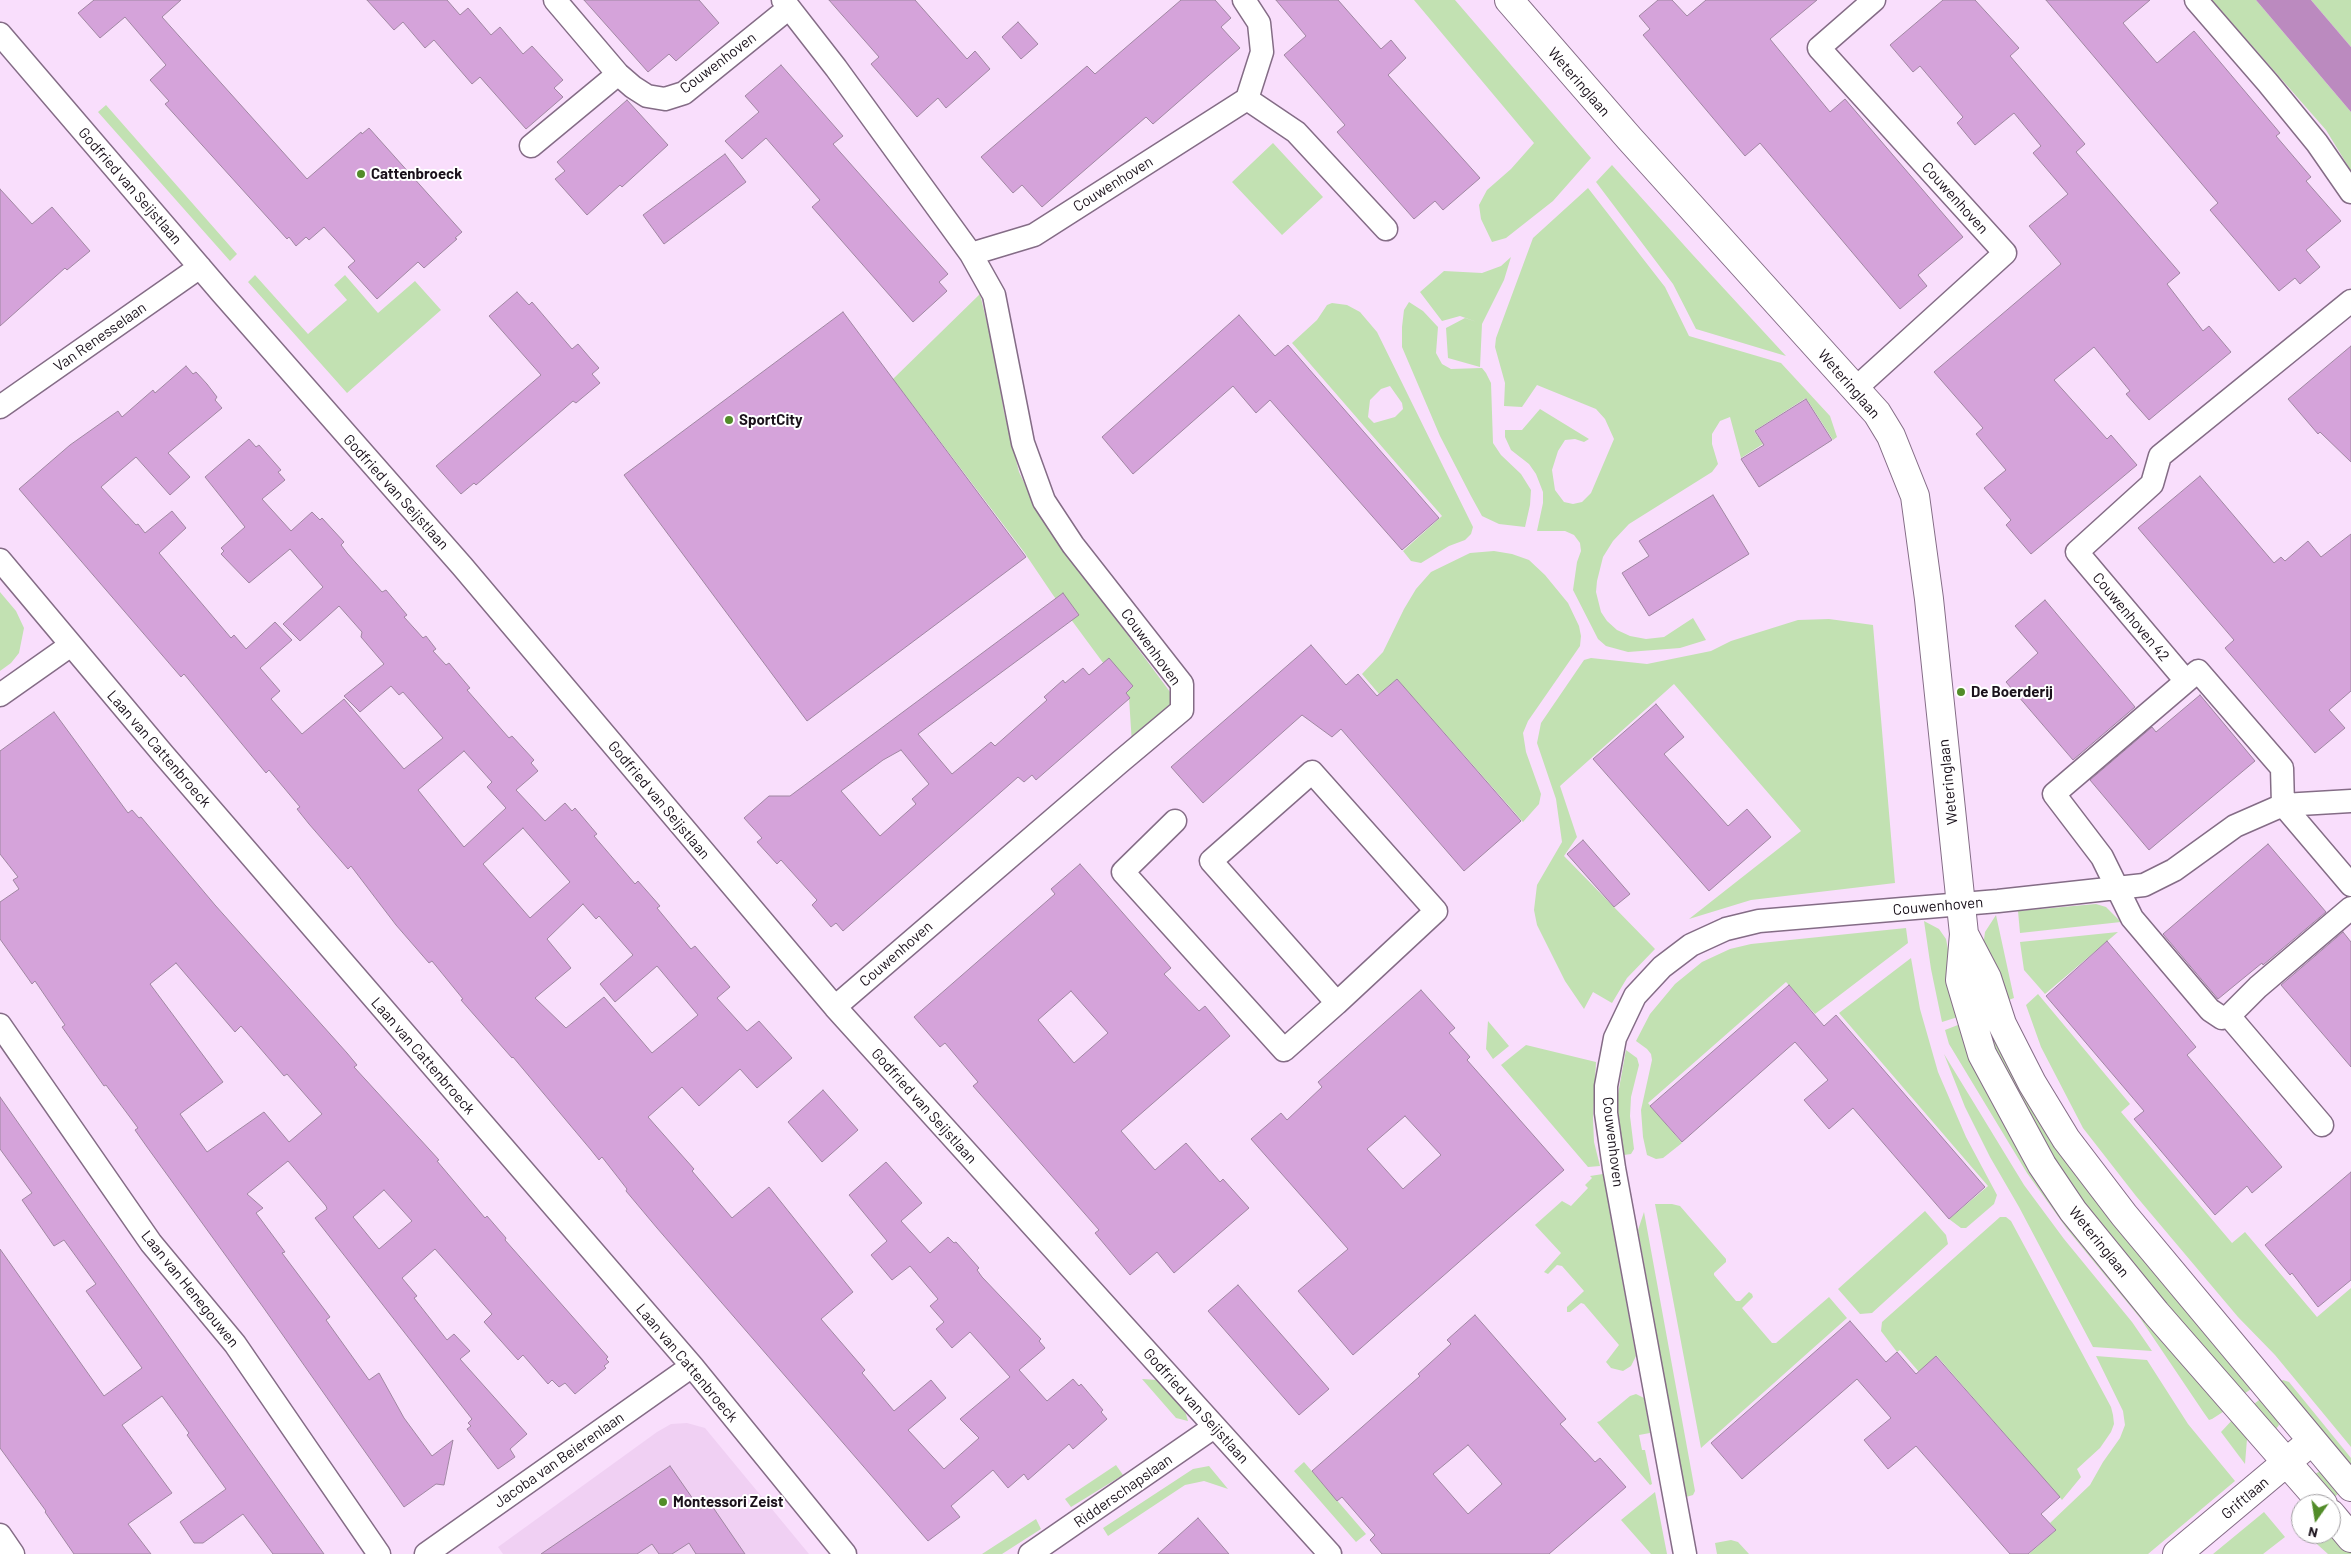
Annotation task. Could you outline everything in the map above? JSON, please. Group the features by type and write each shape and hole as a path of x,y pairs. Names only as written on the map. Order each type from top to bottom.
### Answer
{"street":[{"name":"Couwenhoven","path":"555,0 618,74 647,96 665,99 684,93 786,4 836,68 971,254 994,295 1023,444 1044,501 1073,545 1182,684 1182,710 835,1007"},
{"path":"1244,0 1259,23 1262,52 1247,99 1296,132 1386,229"},
{"name":"Weteringlaan","path":"1509,0 1629,138 1877,413 1890,436 1915,496 1930,608 1964,934 1960,980 1982,1054 2042,1165 2073,1211 2150,1306 2314,1494"},
{"name":"Couwenhoven","path":"1856,389 2005,253 1819,48 1874,0"},
{"path":"2196,0 2317,143 2351,192"},
{"name":"Godfried van Seijstlaan","path":"0,34 200,267 462,566 835,1007 1330,1554"},
{"path":"531,146 618,74"},
{"name":"Couwenhoven","path":"971,254 1034,235 1247,99"},
{"name":"Van Renesselaan","path":"0,407 200,267"},
{"name":"Couwenhoven 42","path":"2186,681 2076,552 2152,484 2160,456 2351,301"},
{"name":"Laan van Cattenbroeck","path":"0,560 71,646 692,1366 844,1554"},
{"path":"0,695 71,646"},
{"path":"2351,885 2283,805 2282,768 2198,671 2054,794 2102,857 2132,918 2210,1010 2222,1018 2229,1016 2258,987 2351,908"},
{"path":"1175,821 1123,872 1284,1050 1337,1003 1436,911 1312,772 1211,861 1337,1003"},
{"name":"Couwenhoven","path":"1685,1554 1606,1113 1606,1086 1615,1038 1635,996 1662,967 1691,945 1726,929 1759,921 1961,904 2144,885 2174,870 2235,826 2283,805 2351,801"},
{"name":"Weteringlaan","path":"1964,934 1987,978 2002,1024 2032,1084 2066,1139 2124,1215 2351,1486"},
{"path":"2229,1016 2322,1124"},
{"name":"Laan van Henegouwen","path":"0,1025 151,1242 235,1344 379,1554"},
{"name":"Jacoba van Beierenlaan","path":"426,1554 692,1366"},
{"name":"Ridderschapslaan","path":"1030,1554 1214,1427"},
{"name":"Griftlaan","path":"2177,1554 2312,1441"},
{"path":"2341,1526 2351,1538"},
{"path":"0,1535 13,1554"}],"shaded area":[{"path":"2256,0 2311,0 2351,47 2351,112"},
{"name":"Montessori Zeist","path":"687,1423 705,1428 809,1554 503,1554 498,1547 657,1432 671,1424"}],"green space":[{"path":"1414,0 1455,0 1591,158 1553,201 1506,238 1492,242 1481,219 1479,205 1487,190 1511,169 1534,143"},
{"path":"2212,0 2256,0 2351,112 2351,171 2326,130"},
{"path":"2311,0 2351,0 2351,47"},
{"path":"106,105 237,254 230,261 98,112"},
{"path":"1273,143 1323,197 1282,235 1232,182"},
{"path":"1612,165 1786,356 1696,329 1673,284 1596,182"},
{"path":"1588,188 1665,287 1689,336 1781,363 1830,416 1837,437 1833,440 1806,398 1754,431 1763,444 1741,458 1730,417 1720,421 1712,434 1712,444 1718,464 1712,472 1629,524 1613,541 1603,557 1597,581 1596,592 1601,612 1617,630 1630,636 1646,639 1664,637 1693,618 1706,640 1680,648 1628,652 1606,646 1598,639 1573,590 1577,562 1581,551 1580,543 1574,535 1565,531 1537,531 1543,503 1543,492 1536,474 1529,464 1511,450 1505,437 1505,430 1522,430 1540,409 1589,439 1584,442 1575,439 1565,440 1558,451 1552,470 1555,490 1564,502 1573,504 1582,502 1591,493 1614,439 1605,419 1596,409 1537,385 1522,407 1504,406 1505,383 1495,347 1496,338 1533,238"},
{"path":"1511,257 1504,280 1482,324 1480,367 1448,358 1446,328 1465,318 1477,322 1460,316 1442,321 1420,292 1444,271 1482,273 1501,266"},
{"path":"255,275 308,334 347,300 334,285 345,275 378,313 415,281 441,310 347,393 248,282"},
{"path":"980,294 995,356 1004,412 1019,472 1041,518 1173,696 1168,714 1132,744 1129,698 1053,595 1024,552 893,379"},
{"path":"1409,302 1423,311 1438,327 1436,353 1442,364 1451,369 1482,368 1486,373 1491,383 1493,443 1501,455 1521,474 1531,490 1525,527 1499,524 1482,516 1440,436 1402,347 1404,310"},
{"path":"1332,303 1347,305 1360,312 1377,332 1473,527 1471,534 1465,540 1449,546 1421,563 1411,561 1403,551 1442,516 1292,343 1317,320 1327,305","holes":["1390,386 1402,403 1403,409 1395,417 1374,423 1368,417 1370,400 1381,389"]},
{"path":"1494,551 1512,554 1529,560 1545,575 1568,603 1579,626 1581,636 1580,646 1528,721 1523,733 1526,752 1541,794 1539,804 1523,822 1397,679 1379,694 1362,674 1383,652 1416,589 1431,572 1470,553"},
{"path":"0,592 16,611 24,628 19,653 11,663 0,671"},
{"path":"1829,619 1873,625 1895,883 1751,900 1689,919 1801,831 1674,684 1560,786 1577,837 1564,856 1655,949 1627,978 1612,1003 1593,992 1584,1009 1565,981 1537,925 1534,910 1537,885 1562,842 1556,799 1537,743 1541,723 1584,660 1591,658 1647,664 1711,651 1731,641 1798,620"},
{"path":"2096,904 2106,907 2121,922 2020,933 2018,911"},
{"path":"1996,915 2014,998 2001,1003 1983,947 1985,932"},
{"path":"1924,921 1939,929 1946,939 1961,1016 1942,1022 1931,969"},
{"path":"1906,928 1908,943 1815,1014 1786,982 1648,1103 1682,1143 1663,1158 1656,1159 1647,1155 1643,1137 1641,1110 1652,1060 1651,1054 1647,1049 1636,1041 1650,1014 1675,984 1702,962 1730,949 1751,944"},
{"path":"2118,932 2045,994 2024,970 2020,942"},
{"path":"1911,958 1920,1009 1938,1072 1966,1137 1997,1195 1994,1204 1966,1228 1961,1228 1949,1219 1988,1186 1839,1013"},
{"path":"2038,994 2130,1104 2121,1112 2232,1243 2245,1232 2317,1317 2351,1288 2351,1447 2275,1355 2238,1317 2136,1196 2083,1128 2041,1047 2026,1005"},
{"path":"1985,1015 2254,1387 2241,1396 2200,1350 2035,1142 1980,1017"},
{"path":"1488,1021 1509,1046 1493,1059 1486,1049"},
{"path":"1963,1023 1978,1065 2226,1410 2209,1420 2140,1318 2067,1229 2027,1173 1949,1044 1945,1030"},
{"path":"1526,1045 1596,1062 1593,1119 1594,1142 1600,1166 1588,1167 1501,1065"},
{"path":"1626,1050 1637,1058 1639,1065 1631,1097 1630,1116 1634,1149 1631,1154 1624,1155 1618,1112 1618,1094"},
{"path":"1944,1054 2024,1185 2064,1239 2132,1322 2152,1351 2093,1347 2019,1207 1990,1157 1965,1107"},
{"path":"1603,1174 1636,1356 1631,1366 1623,1371 1611,1368 1606,1362 1619,1345 1584,1304 1581,1303 1570,1312 1567,1312 1567,1307 1584,1291 1562,1266 1557,1265 1548,1274 1544,1272 1561,1253 1535,1225 1562,1201 1571,1206 1588,1188 1585,1185 1592,1178 1590,1176"},
{"path":"1655,1204 1680,1206 1726,1259 1726,1262 1714,1275 1736,1301 1740,1301 1749,1292 1752,1294 1753,1297 1742,1308 1772,1343 1776,1343 1829,1297 1847,1318 1701,1448"},
{"path":"1925,1211 1946,1235 1948,1244 1872,1313 1860,1314 1838,1289"},
{"path":"1644,1212 1695,1491 1693,1495 1686,1497 1638,1230"},
{"path":"2000,1217 2006,1217 2011,1221 2111,1407 2113,1415 2114,1424 2111,1432 2100,1448 2077,1469 2081,1477 2062,1500 1937,1356 1919,1372 1900,1350 1897,1352 1881,1331 1882,1322"},
{"path":"2096,1356 2147,1360 2188,1424 2235,1481 2148,1554 2029,1554 2056,1530 2050,1523 2090,1485 2120,1438 2125,1425 2123,1411"},
{"path":"1142,1379 1158,1380 1185,1411 1188,1421 1176,1418"},
{"path":"2283,1380 2289,1382 2351,1458 2351,1474 2280,1382"},
{"path":"1636,1394 1644,1398 1650,1433 1639,1435 1642,1450 1645,1450 1652,1484 1650,1485 1597,1422 1630,1396"},
{"path":"2263,1397 2276,1416 2279,1425 2273,1433 2250,1407"},
{"path":"2235,1417 2245,1431 2247,1439 2245,1464 2221,1432"},
{"path":"1304,1462 1366,1534 1356,1542 1294,1471"},
{"path":"1116,1465 1123,1475 1071,1507 1065,1499"},
{"path":"1209,1466 1228,1489 1204,1481 1185,1485 1108,1536 1103,1528 1193,1469"},
{"path":"2321,1471 2341,1491 2338,1494 2324,1494 2310,1476"},
{"path":"1655,1492 1667,1554 1651,1554 1621,1520"},
{"path":"2264,1512 2285,1537 2263,1554 2213,1554"},
{"path":"1036,1519 1041,1529 1002,1554 982,1554"},
{"path":"1731,1540 1738,1542 1749,1554 1717,1554 1715,1543"},
{"path":"2341,1542 2351,1553 2351,1554 2328,1554 2317,1544 2341,1544"}],"building":[{"name":"Cattenbroeck","path":"94,0 181,0 162,17 307,179 361,132 362,134 369,128 462,232 455,238 457,239 424,268 418,262 377,299 348,267 355,261 324,227 309,240 306,237 296,246 289,237 287,239 165,104 169,101 150,80 166,65 125,17 100,38 78,13"},
{"path":"367,0 447,0 460,15 468,8 491,35 500,27 523,54 532,46 563,80 554,88 563,97 526,129 480,77 472,84 434,40 425,48 403,22 394,30"},
{"path":"584,0 699,0 719,23 676,61 669,54 648,72"},
{"path":"829,0 915,0 967,59 975,51 990,69 946,108 938,98 917,117 871,64 879,57"},
{"path":"1181,0 1215,0 1231,18 1221,27 1240,48 1153,124 1146,117 1042,207 1022,185 1013,193 981,157 1087,66 1095,74"},
{"path":"1276,0 1338,0 1381,49 1391,40 1406,58 1388,75 1480,178 1443,210 1435,201 1414,219 1337,132 1345,125 1284,55 1306,36"},
{"path":"1658,0 1672,0 1687,16 1706,0 1817,0 1770,39 1830,112 1845,99 1963,237 1918,275 1927,286 1900,309 1760,143 1745,156 1643,35 1650,29 1639,16"},
{"path":"1943,0 1975,0 2019,48 2010,56 2085,144 2076,152 2180,273 2167,284 2203,331 2209,326 2231,352 2149,420 2126,394 2130,391 2094,347 2054,380 2107,439 2111,435 2137,465 2031,554 2006,525 2011,520 1984,488 2006,470 1976,434 1983,428 1934,372 2061,264 2029,226 2068,194 2033,153 2041,146 2014,113 1975,145 1957,123 1963,117 1920,66 1913,72 1890,45"},
{"path":"2046,0 2150,0 2123,23 2157,63 2194,31 2280,133 2276,136 2311,177 2306,181 2341,221 2306,250 2320,267 2300,284 2295,278 2279,291 2210,210 2218,203"},
{"path":"1018,22 1038,44 1021,59 1002,37"},
{"path":"781,65 843,136 833,144 948,274 939,282 947,291 913,322 812,207 820,200 766,138 742,159 725,141 759,112 745,96"},
{"path":"627,100 668,145 622,187 620,185 587,215 555,179 565,171 557,162"},
{"path":"725,154 746,182 664,244 643,215"},
{"path":"0,189 32,224 52,207 90,251 67,270 65,268 0,326"},
{"path":"517,292 529,305 532,302 572,349 578,344 599,368 592,374 600,383 576,403 573,401 476,485 474,483 461,494 436,466 541,375 489,316"},
{"path":"843,312 1026,557 807,721 624,475"},
{"path":"1239,315 1275,356 1288,345 1439,518 1402,550 1270,400 1256,413 1233,386 1133,474 1102,437"},
{"path":"2351,346 2351,462 2320,432 2318,434 2288,399"},
{"path":"186,366 193,374 196,372 207,384 217,397 215,400 222,408 168,453 190,477 170,495 136,457 101,487 145,533 172,511 186,528 159,553 231,638 234,635 246,649 275,622 292,640 260,668 280,691 271,699 302,734 344,699 404,769 443,738 403,692 399,695 391,686 360,712 344,696 384,664 361,637 362,632 339,606 300,641 283,624 323,587 290,549 249,583 221,554 224,551 221,548 245,527 205,477 249,439 256,447 259,445 281,470 278,472 285,480 262,499 291,531 312,512 320,520 322,518 344,542 341,545 347,553 382,592 386,590 407,615 404,617 423,638 426,636 436,649 433,651 446,665 449,663 470,688 467,690 509,738 512,736 534,760 531,763 538,771 516,790 545,821 565,803 572,811 575,808 597,834 594,836 635,884 638,881 660,906 657,908 691,949 695,946 730,987 717,998 747,1031 759,1021 792,1058 757,1088 740,1069 699,1106 682,1087 648,1117 694,1169 692,1171 732,1218 769,1187 853,1292 821,1319 865,1370 862,1373 894,1411 931,1380 946,1398 908,1430 944,1469 979,1438 960,1419 1010,1377 970,1332 952,1348 936,1329 944,1322 930,1306 938,1299 910,1266 892,1280 871,1255 887,1241 849,1195 886,1162 922,1203 901,1221 930,1253 948,1237 954,1243 956,1242 979,1268 977,1270 982,1277 1041,1339 1039,1341 1045,1348 1019,1370 1047,1401 1073,1379 1079,1386 1081,1384 1103,1410 1101,1412 1107,1419 1073,1449 1069,1444 1028,1480 1024,1474 1008,1488 993,1470 951,1506 960,1517 928,1541 657,1228 626,1191 627,1189 602,1157 599,1160 513,1057 461,1000 463,999 432,961 429,963 396,925 351,866 348,869 309,824 297,809 300,807 269,770 266,773 184,674 181,677 19,489 70,445 118,411 122,417 153,390 155,393","holes":["464,751 492,782 487,787 506,808 464,847 418,790","523,828 570,882 530,918 483,864","583,904 596,919 599,916 633,955 600,984 615,1002 657,966 698,1015 652,1053 604,997 566,1028 535,998 571,968 547,939"]},
{"path":"1806,399 1832,440 1759,487 1741,459 1764,445 1755,431"},
{"path":"2200,476 2274,563 2281,557 2285,561 2308,541 2321,557 2351,534 2351,691 2329,710 2345,728 2315,753 2225,648 2234,640 2138,528"},
{"path":"1713,495 1749,554 1649,616 1622,573 1649,556 1639,541"},
{"path":"1063,593 1079,615 918,734 952,774 991,742 995,746 1047,700 1044,697 1063,680 1065,683 1083,668 1089,675 1109,658 1133,686 1126,693 1130,698 1036,780 1032,775 1024,782 1018,777 843,931 836,923 831,927 812,905 817,900 781,860 777,864 757,842 762,838 744,818 769,796 790,796","holes":["901,750 929,784 912,799 916,804 880,836 841,791 883,760"]},
{"path":"2045,600 2135,707 2073,760 2006,682 2038,653 2015,626"},
{"path":"1311,645 1346,685 1358,674 1377,696 1397,679 1521,821 1464,871 1341,729 1332,737 1302,715 1203,803 1171,767"},
{"path":"2200,695 2255,761 2149,850 2090,780 2152,727 2156,732"},
{"path":"1656,704 1684,737 1664,754 1728,826 1747,809 1771,837 1709,891 1593,759"},
{"path":"54,712 128,813 132,810 139,818 141,817 215,905 347,1053 357,1065 354,1067 439,1160 437,1161 485,1218 487,1216 506,1238 505,1240 608,1357 606,1359 609,1362 604,1366 606,1368 575,1394 565,1383 559,1387 552,1380 548,1384 523,1355 518,1360 484,1322 492,1314 435,1249 402,1278 417,1296 414,1298 447,1340 454,1334 470,1351 460,1359 527,1434 510,1449 515,1457 498,1469 467,1429 471,1426 468,1423 472,1419 315,1218 327,1209 326,1206 288,1161 247,1194 263,1208 256,1213 285,1252 282,1253 330,1317 326,1320 369,1380 379,1373 404,1418 432,1456 453,1440 444,1485 436,1484 404,1507 135,1130 138,1128 106,1085 104,1086 62,1027 65,1025 35,981 32,984 0,939 0,902 19,889 13,880 18,877 0,854 0,751","holes":["176,963 235,1032 241,1026 284,1076 287,1074 322,1114 289,1142 264,1112 207,1152 180,1114 223,1082 150,984","384,1190 412,1221 379,1249 353,1217"]},
{"path":"1583,840 1630,894 1614,907 1567,854"},
{"path":"2268,844 2326,912 2263,965 2262,963 2218,999 2163,934"},
{"path":"1080,864 1171,968 1164,974 1199,1011 1205,1006 1230,1036 1121,1131 1155,1170 1186,1143 1220,1182 1223,1179 1249,1208 1174,1273 1157,1252 1130,1275 1095,1233 1099,1230 973,1086 978,1082 945,1043 940,1047 914,1017 1055,894 1051,889","holes":["1071,991 1108,1033 1074,1063 1038,1020"]},
{"path":"2343,932 2351,942 2351,1067 2281,985"},
{"path":"2107,941 2196,1047 2187,1055 2282,1167 2252,1193 2247,1186 2215,1215 2134,1119 2144,1111 2046,996"},
{"path":"1789,985 1824,1026 1836,1015 1985,1187 1949,1219 1853,1108 1829,1129 1804,1100 1828,1080 1795,1042 1682,1142 1650,1106"},
{"path":"1421,990 1455,1028 1449,1033 1470,1057 1467,1060 1564,1170 1353,1355 1298,1291 1348,1249 1251,1139 1281,1113 1287,1120 1322,1087 1318,1082","holes":["1405,1116 1441,1155 1403,1189 1367,1149"]},
{"path":"823,1090 858,1130 822,1162 788,1122"},
{"path":"0,1097 324,1554 273,1554 243,1514 203,1543 194,1543 180,1522 226,1489 187,1435 189,1433 162,1396 122,1425 172,1493 128,1524 151,1554 74,1554 46,1511 0,1448 0,1249 104,1396 142,1368 86,1291 96,1284 64,1240 54,1246 22,1200 32,1193 0,1149"},
{"path":"2351,1172 2351,1280 2318,1307 2292,1273 2290,1275 2265,1245"},
{"path":"1238,1285 1329,1389 1299,1415 1208,1311"},
{"path":"1475,1315 1566,1419 1560,1424 1595,1462 1600,1458 1626,1487 1549,1554 1382,1554 1370,1540 1375,1535 1342,1497 1337,1501 1312,1471 1420,1376 1418,1374 1451,1344 1447,1340","holes":["1468,1445 1502,1484 1468,1514 1433,1474"]},
{"path":"1850,1321 1886,1362 1897,1352 1916,1374 1936,1356 2060,1497 2041,1514 2056,1530 2028,1554 2010,1554 1916,1446 1888,1469 1864,1440 1891,1418 1857,1379 1742,1479 1711,1443"},
{"path":"670,1466 700,1509 710,1503 745,1554 696,1554 689,1543 672,1554 659,1554 652,1544 637,1554 541,1554"},
{"path":"1198,1518 1229,1554 1158,1554"}],"place":[{"name":"Cattenbroeck","path":"361,174"},
{"name":"SportCity","path":"729,420"},
{"name":"De Boerderij","path":"1961,692"},
{"name":"Montessori Zeist","path":"663,1502"}]}
